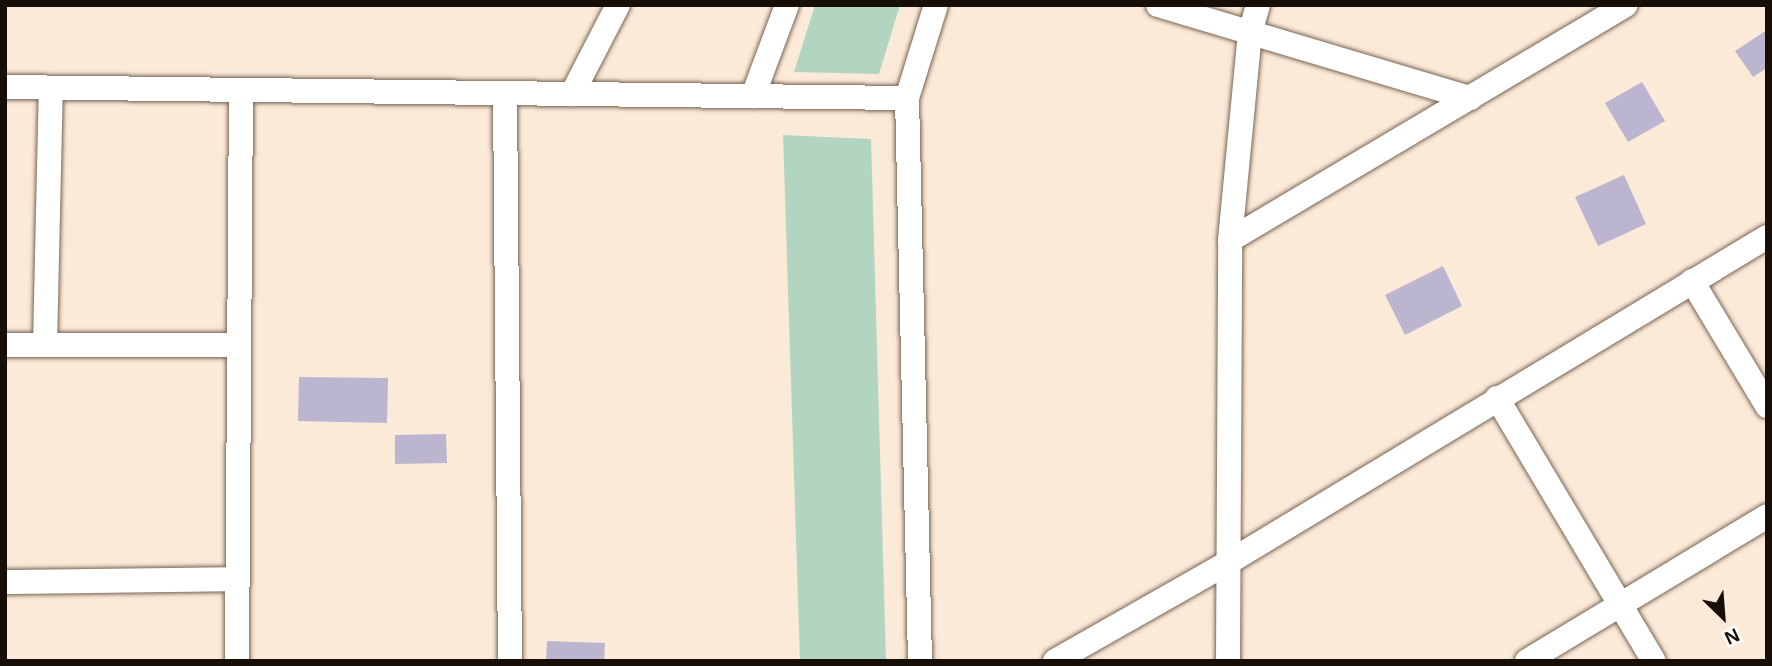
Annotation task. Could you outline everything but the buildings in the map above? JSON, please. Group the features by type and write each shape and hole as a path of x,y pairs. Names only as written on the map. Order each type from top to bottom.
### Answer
{"street":[{"path":"572,94 618,5"},
{"path":"753,96 787,5"},
{"path":"920,661 907,98 936,5"},
{"path":"1158,5 1470,98"},
{"path":"1228,661 1230,240 1250,33 1258,5"},
{"path":"1230,240 1626,5"},
{"path":"5,87 907,98"},
{"path":"45,345 51,88"},
{"path":"237,661 241,90"},
{"path":"505,93 510,661"},
{"path":"1055,661 1228,562 1767,237"},
{"path":"1692,281 1767,406"},
{"path":"5,345 239,345"},
{"path":"1497,398 1654,661"},
{"path":"1527,661 1767,516"},
{"path":"5,582 237,579"}],"green space":[{"path":"815,5 900,5 879,74 794,72"},
{"path":"783,135 871,139 886,661 800,661"}]}
